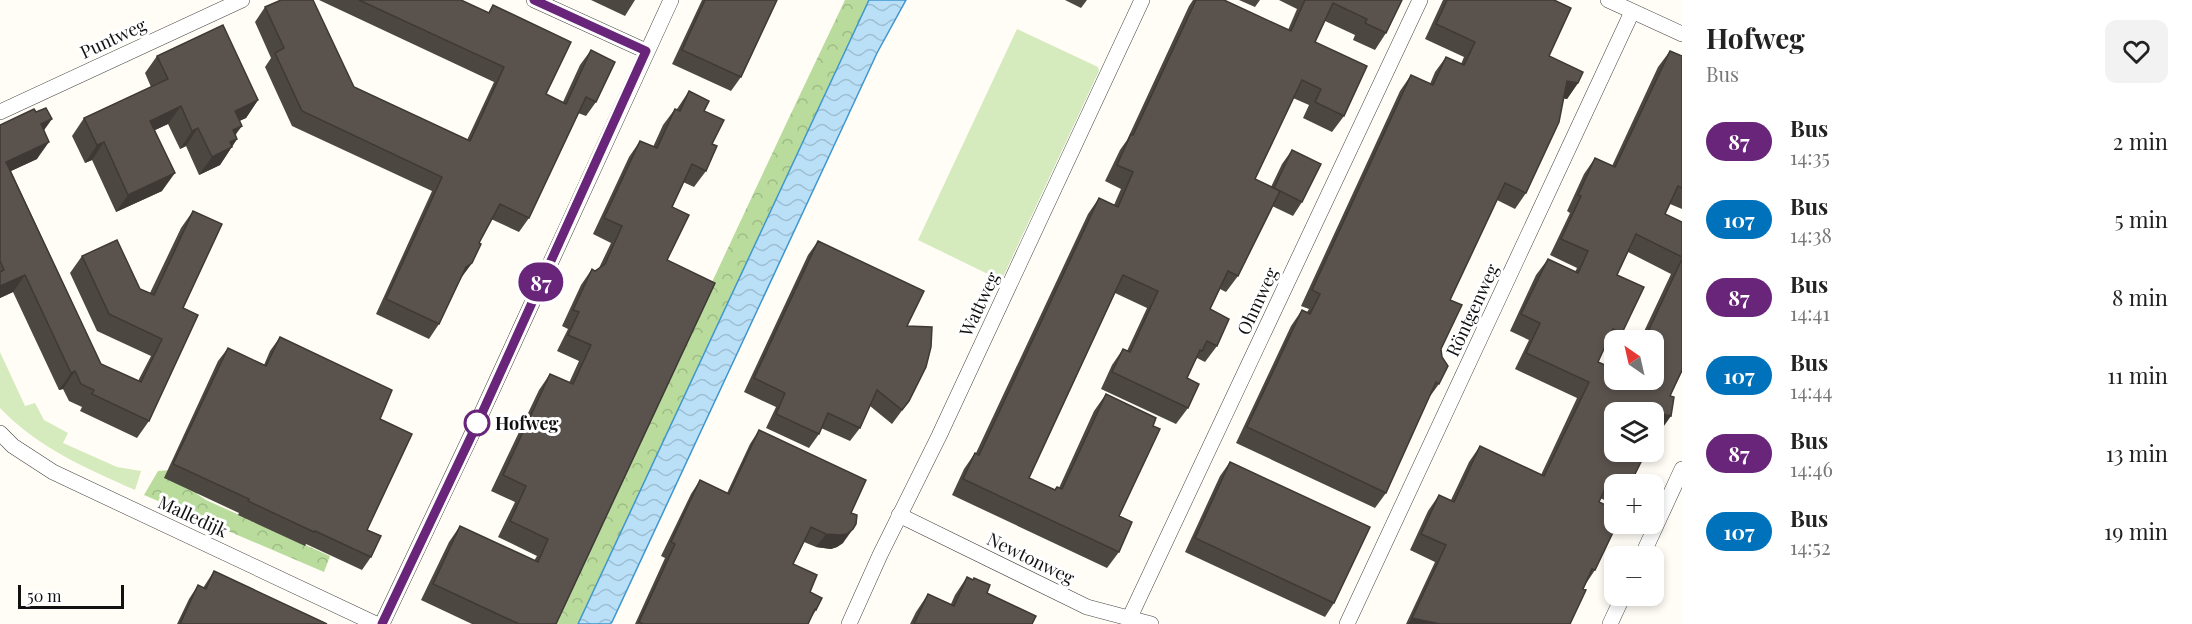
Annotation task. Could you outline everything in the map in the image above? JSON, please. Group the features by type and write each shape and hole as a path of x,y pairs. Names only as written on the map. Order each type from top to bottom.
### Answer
{"street":[{"name":"Puntweg","path":"0,112 242,0"},
{"path":"534,0 646,51"},
{"path":"382,624 478,422 671,0"},
{"name":"Wattweg","path":"849,624 1142,0"},
{"name":"Ohmweg","path":"1129,619 1420,0"},
{"path":"1608,0 1682,34"},
{"name":"Röntgenweg","path":"1347,624 1632,12"},
{"name":"Malledijk","path":"0,433 13,446 52,472 376,624"},
{"path":"1647,546 1682,469"},
{"name":"Newtonweg","path":"899,515 1087,607 1151,624"},
{"path":"1610,624 1618,606"}],"green space":[{"path":"845,0 869,0 578,624 552,624 786,124"},
{"path":"1017,29 1098,67 1099,71 1003,277 996,278 918,240"},
{"path":"0,352 25,406 35,403 44,420 68,433 63,443 117,467 141,471 135,490 46,446 0,408"},
{"path":"171,470 199,486 197,494 206,500 330,556 324,572 144,495 158,471"}],"water":[{"path":"869,0 906,0 877,53 612,622 610,624 578,624"}],"building":[{"path":"281,0 313,0 354,87 470,141 504,67 359,0 461,0 489,13 493,5 571,42 546,94 566,104 591,50 615,62 596,102 586,97 529,218 500,204 439,324 386,299 442,177 302,111 275,53 284,48 265,7"},
{"path":"705,0 777,0 741,77 682,50"},
{"path":"1196,0 1224,0 1291,31 1305,0 1402,0 1386,33 1365,23 1367,19 1333,3 1315,42 1367,66 1344,116 1315,102 1321,89 1302,80 1255,179 1280,191 1238,276 1228,271 1210,309 1229,319 1217,346 1207,341 1202,351 1200,350 1187,378 1199,384 1188,408 1112,372 1123,349 1130,352 1158,291 1123,275 1029,478 1055,490 1057,487 1062,489 1106,394 1156,418 1153,426 1160,429 1119,516 1132,522 1119,552 963,479 975,453 979,455 1099,198 1118,207 1133,172 1117,165"},
{"path":"1447,0 1554,0 1571,8 1549,56 1583,72 1578,83 1567,81 1559,122 1526,193 1505,183 1450,300 1462,305 1441,349 1442,357 1448,366 1439,384 1436,382 1386,493 1247,427 1302,310 1310,314 1320,294 1312,290 1411,75 1433,85 1446,57 1464,65 1475,42 1436,24"},
{"path":"223,25 258,100 235,111 242,126 233,130 237,139 230,142 232,147 212,157 198,128 192,131 181,106 150,121 175,173 128,195 104,142 97,145 84,118 168,79 157,56"},
{"path":"1670,51 1682,56 1682,188 1678,186 1665,214 1682,222 1682,257 1636,234 1617,275 1644,287 1623,330 1604,330 1604,349 1598,362 1604,365 1604,390 1664,390 1664,330 1649,330 1682,259 1682,370 1670,396 1674,397 1671,416 1664,414 1664,402 1604,402 1604,462 1641,462 1635,474 1604,474 1604,491 1599,502 1604,504 1604,534 1612,534 1606,546 1604,546 1604,551 1595,570 1592,569 1583,589 1586,590 1570,624 1440,624 1412,618 1446,545 1421,534 1439,495 1454,502 1480,446 1544,476 1589,382 1526,353 1540,323 1521,314 1548,259 1578,273 1588,251 1561,239 1595,158 1615,167"},
{"path":"689,91 709,101 704,111 724,120 712,144 717,146 706,171 692,164 672,207 689,215 667,260 715,283 556,624 519,624 433,584 460,526 538,562 548,539 510,521 526,486 503,475 550,374 573,384 591,345 568,335 579,312 573,310 592,269 595,271 605,264 622,226 604,218 640,141 657,148 675,109 680,111"},
{"path":"46,108 52,119 41,124 49,142 6,162 101,364 141,382 162,339 109,314 82,256 117,240 140,289 154,295 193,211 222,224 183,308 198,315 149,421 92,394 94,390 81,384 75,371 71,373 25,275 0,286 0,272 4,270 0,261 0,125 34,109 36,112"},
{"path":"1292,150 1321,164 1302,202 1274,188"},
{"path":"818,241 924,291 907,326 932,327 931,347 926,367 902,410 877,390 860,428 828,413 819,434 776,414 785,393 754,378"},
{"path":"280,337 392,390 380,419 412,434 367,530 381,536 371,557 173,464 228,348 266,366"},
{"path":"759,430 866,480 851,513 857,515 853,529 847,534 840,535 826,534 811,527 793,564 817,575 810,592 822,598 808,624 643,624 639,622 675,544 671,542 700,480 729,494"},
{"path":"1230,462 1370,527 1334,603 1195,538"},
{"path":"214,571 327,624 180,624 198,585 206,589"},
{"path":"967,577 990,585 987,593 1036,616 1032,624 914,624 928,594 954,606"}],"bus line":[{"name":"87","path":"382,624 478,422 646,51 534,0"}],"place":[{"name":"Hofweg","path":"477,423"}]}
